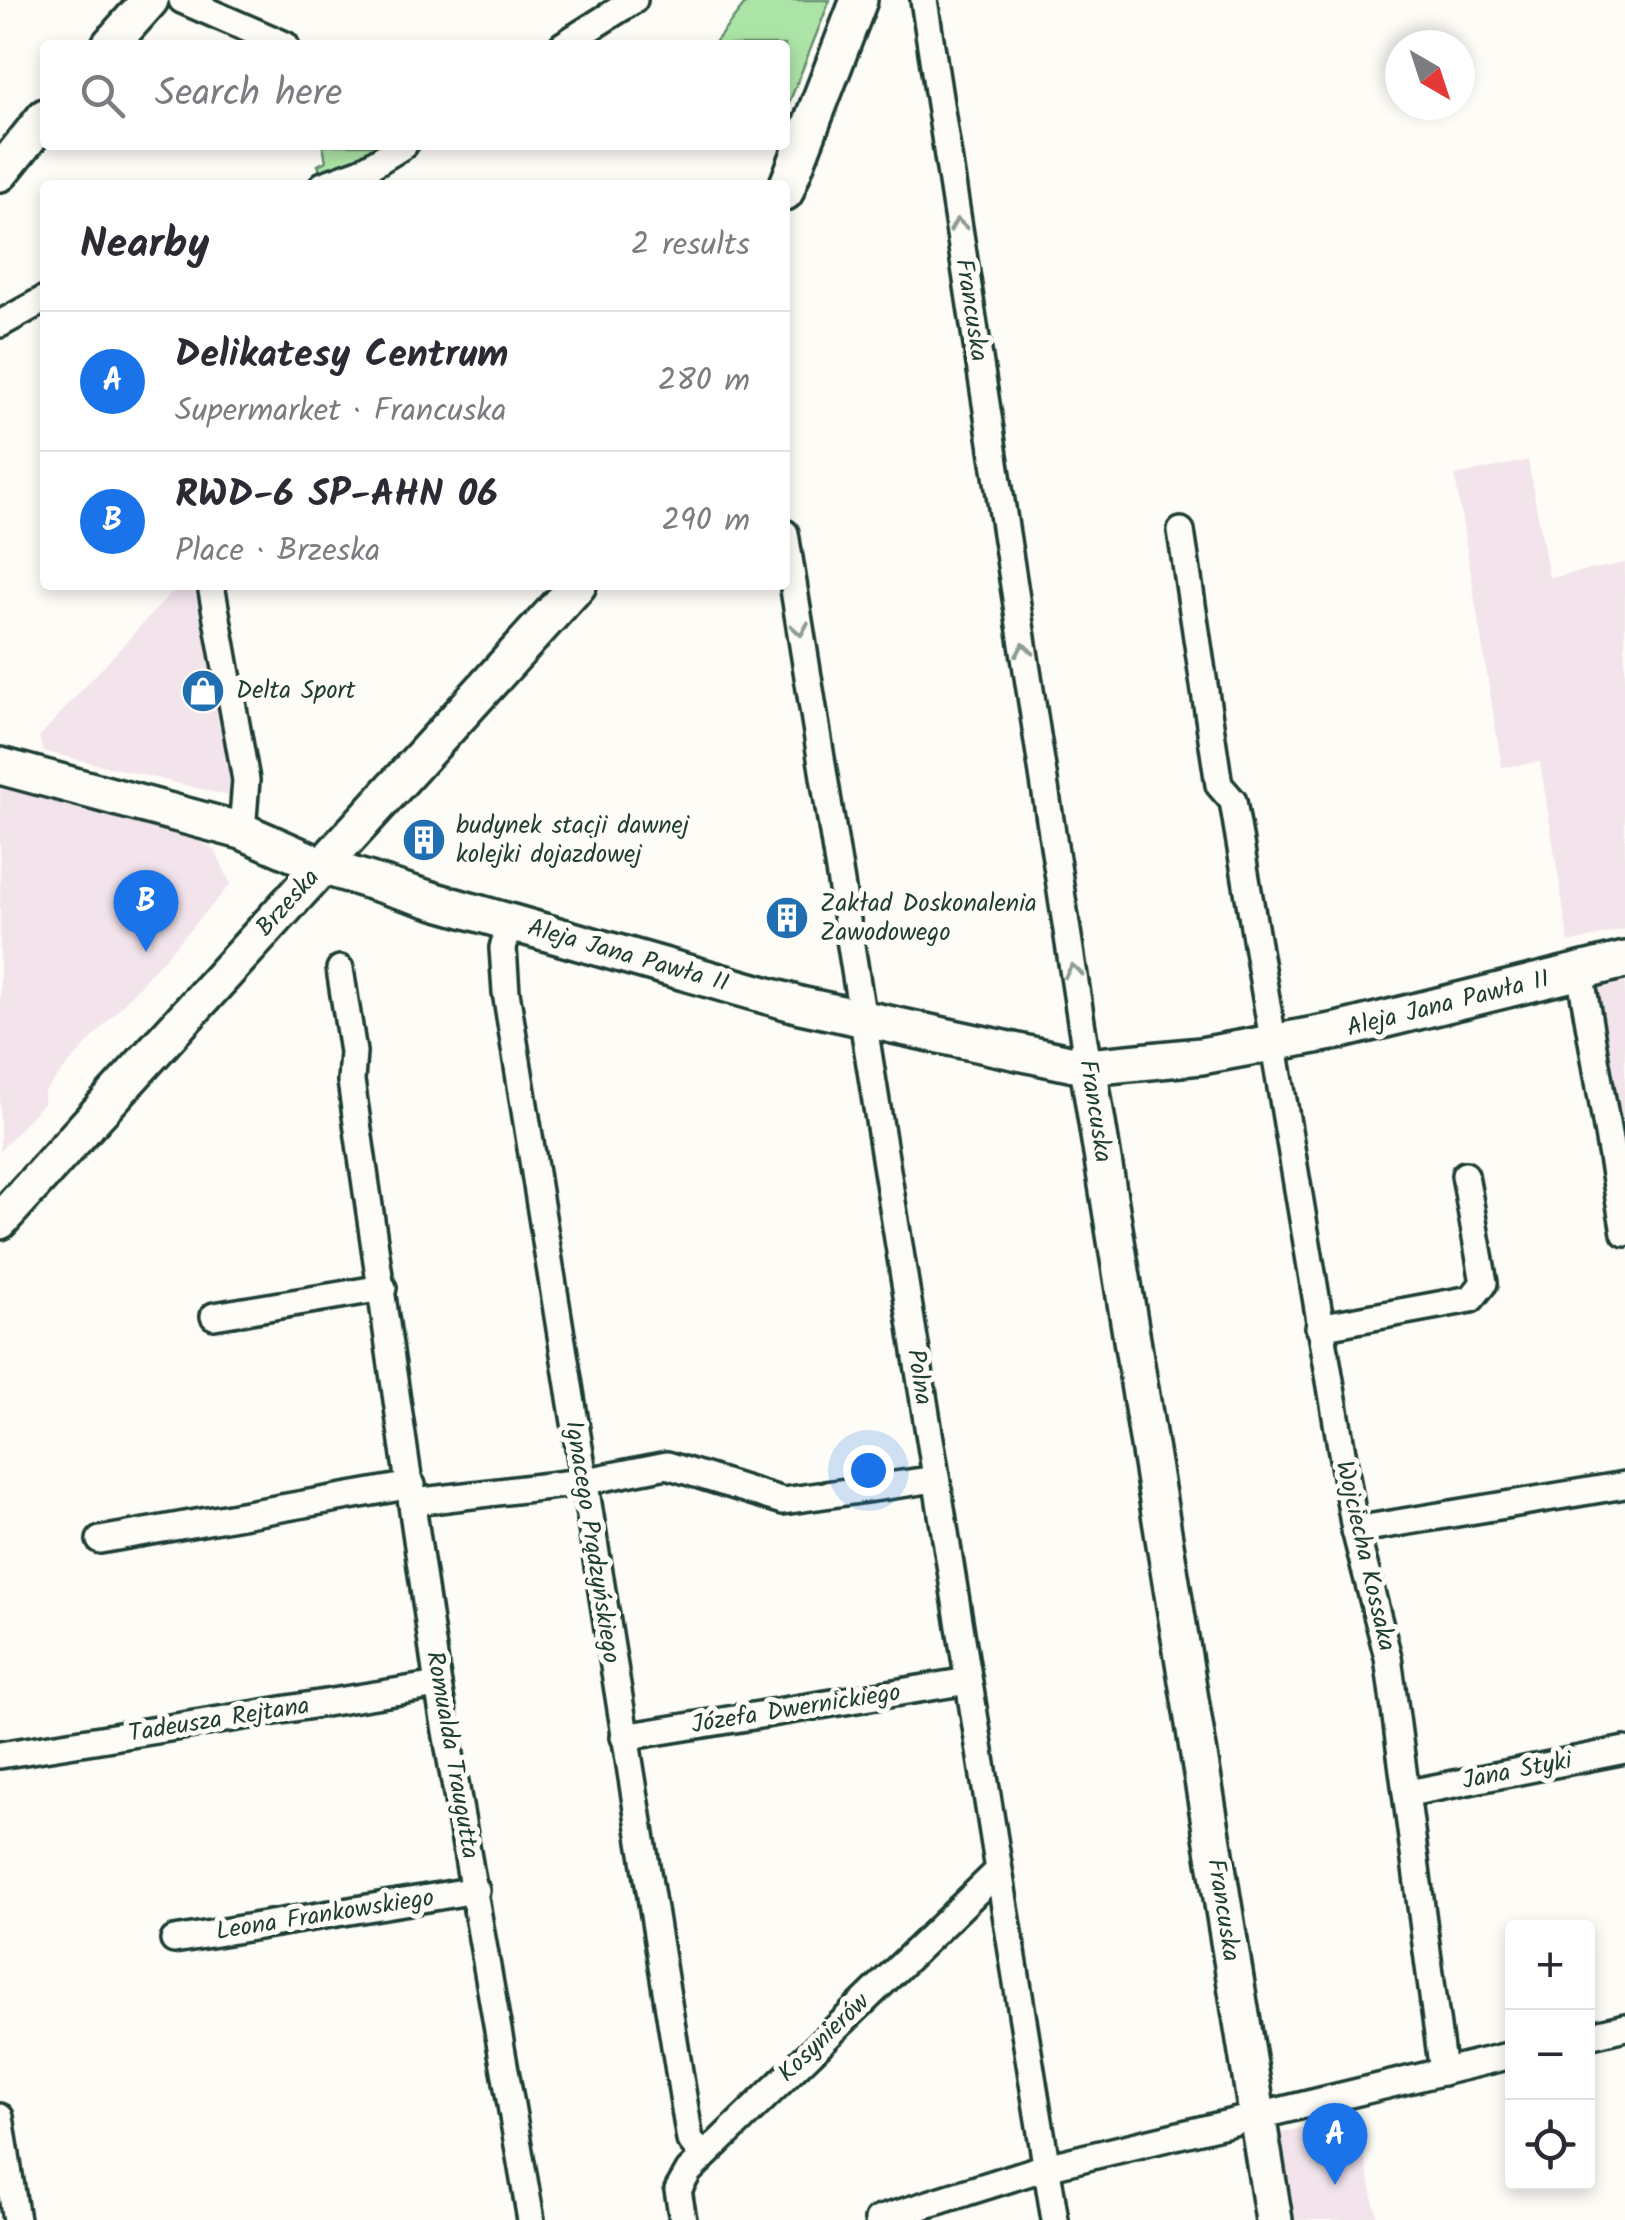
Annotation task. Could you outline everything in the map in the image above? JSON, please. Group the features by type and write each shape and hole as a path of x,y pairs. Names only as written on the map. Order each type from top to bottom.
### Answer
{"street":[{"path":"114,40 150,0"},
{"path":"182,0 274,40"},
{"path":"570,40 634,0"},
{"path":"790,180 859,0"},
{"name":"Francuska","path":"924,0 1088,1068 1274,2220"},
{"path":"0,174 40,123"},
{"path":"364,178 398,150"},
{"path":"0,324 40,302"},
{"path":"1182,531 1219,785 1233,801 1270,1043"},
{"name":"Polna","path":"790,565 1055,2220"},
{"path":"212,590 246,780 242,831"},
{"name":"Brzeska","path":"0,1221 573,590"},
{"name":"Aleja Jana Pawła II","path":"0,766 242,831 322,866 862,1020 1088,1068 1270,1043 1625,960"},
{"name":"Ignacego Prądzyńskiego","path":"510,922 504,948 506,992 582,1482 690,2140 703,2156"},
{"name":"Romualda Traugutta","path":"340,969 353,1052 351,1081 438,1685 531,2220"},
{"path":"1580,972 1625,1233"},
{"name":"Wojciecha Kossaka","path":"1270,1043 1355,1530 1388,1657 1444,2072"},
{"path":"1319,1327 1470,1299 1484,1283 1465,1175"},
{"path":"214,1316 383,1288"},
{"path":"100,1540 413,1494 582,1482 667,1466 783,1501 936,1479"},
{"path":"1355,1530 1625,1485"},
{"name":"Józefa Dwernickiego","path":"624,1737 968,1681"},
{"name":"Tadeusza Rejtana","path":"0,1754 438,1685"},
{"name":"Jana Styki","path":"1409,1793 1625,1750"},
{"name":"Kosynierów","path":"682,2220 681,2182 703,2156 998,1871"},
{"name":"Leona Frankowskiego","path":"174,1940 476,1890"},
{"path":"1595,2034 1625,2027"},
{"path":"878,2220 1046,2167 1505,2057"},
{"path":"0,2116 16,2220"}],"shaded area":[{"path":"1528,460 1549,578 1625,563 1625,929 1569,943 1540,762 1502,767 1455,476"},
{"path":"173,590 203,590 235,790 230,796 43,751 39,737"},
{"path":"0,787 190,835 215,850 231,884 44,1092 44,1102 0,1151"},
{"path":"1625,982 1625,1153 1597,989"},
{"path":"1355,2114 1378,2220 1290,2220 1277,2134"}],"green space":[{"path":"748,0 830,0 790,100 790,40 717,40"},
{"path":"324,150 376,150 321,174 318,165 326,161"}],"place":[{"name":"Delta Sport","path":"203,691"},
{"name":"budynek stacji dawnej kolejki dojazdowej","path":"424,840"},
{"name":"Zakład Doskonalenia Zawodowego","path":"787,918"},
{"name":"RWD-6 SP-AHN 06","path":"146,952"},
{"name":"Delikatesy Centrum","path":"1335,2185"}]}
